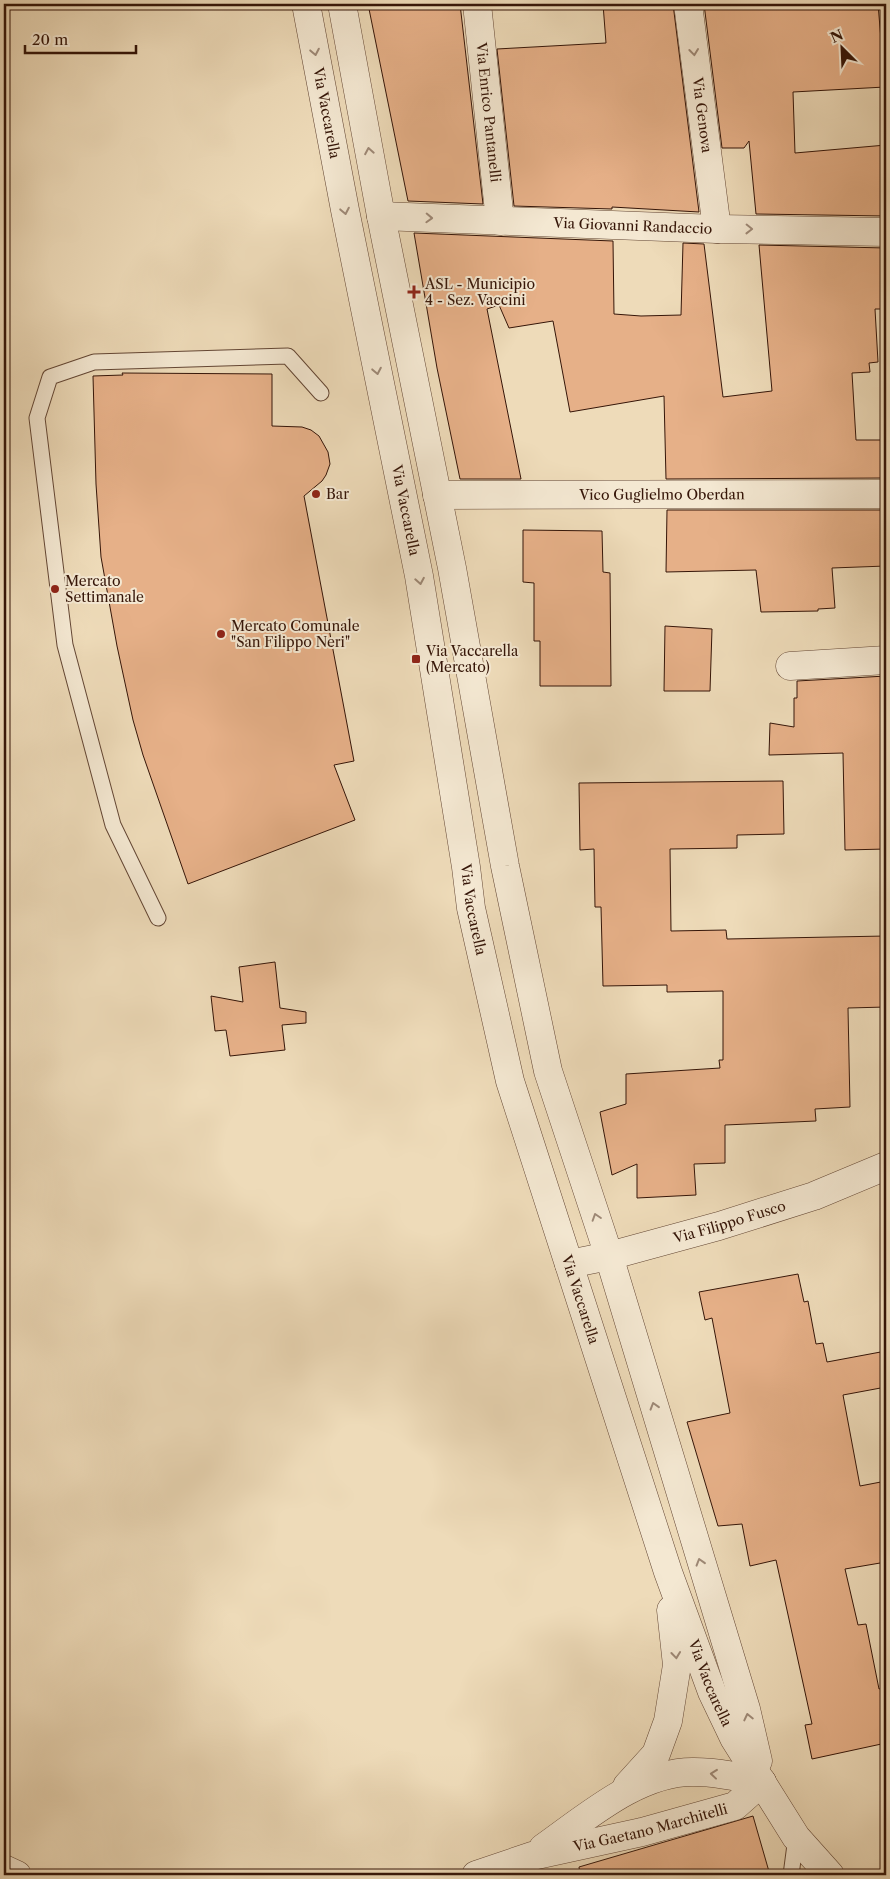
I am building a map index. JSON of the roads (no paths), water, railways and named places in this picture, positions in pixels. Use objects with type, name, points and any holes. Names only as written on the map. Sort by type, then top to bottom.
[{"type":"street","name":"Via Vaccarella","points":[[306,4],[347,220],[419,576],[464,857],[470,908],[510,1081],[668,1572],[712,1692],[734,1738],[796,1837],[830,1875]]},
{"type":"street","name":"Via Vaccarella","points":[[342,4],[380,216],[452,568],[505,866],[548,1071],[609,1256],[746,1709],[762,1782]]},
{"type":"street","name":"Via Enrico Pantanelli","points":[[477,4],[500,220]]},
{"type":"street","name":"Via Genova","points":[[688,4],[717,228]]},
{"type":"street","name":"Via Giovanni Randaccio","points":[[380,216],[886,232]]},
{"type":"street","name":"Vico Guglielmo Oberdan","points":[[437,495],[886,494]]},
{"type":"street","points":[[790,666],[886,660]]},
{"type":"street","name":"Via Filippo Fusco","points":[[569,1264],[609,1256],[719,1226],[814,1196],[886,1166]]},
{"type":"street","name":"Via Gaetano Marchitelli","points":[[619,1795],[656,1754],[668,1721],[677,1665],[668,1572]]},
{"type":"street","name":"Via Gaetano Marchitelli","points":[[532,1856],[619,1795],[654,1778],[693,1772],[735,1776],[762,1782]]},
{"type":"street","name":"Via Gaetano Marchitelli","points":[[476,1875],[532,1856],[642,1832],[735,1806],[762,1782]]},
{"type":"street","points":[[4,1869],[17,1875]]},
{"type":"lane","points":[[158,918],[113,825],[65,645],[36,418],[50,377],[94,362],[288,356],[321,393]]},
{"type":"lane","points":[[791,1875],[796,1837]]},
{"type":"place","name":"ASL - Municipio 4 - Sez. Vaccini","points":[[414,292]]},
{"type":"place","name":"Bar","points":[[316,494]]},
{"type":"place","name":"Mercato Settimanale","points":[[55,589]]},
{"type":"place","name":"Mercato Comunale \"San Filippo Neri\"","points":[[221,634]]},
{"type":"place","name":"Via Vaccarella (Mercato)","points":[[416,659]]}]
